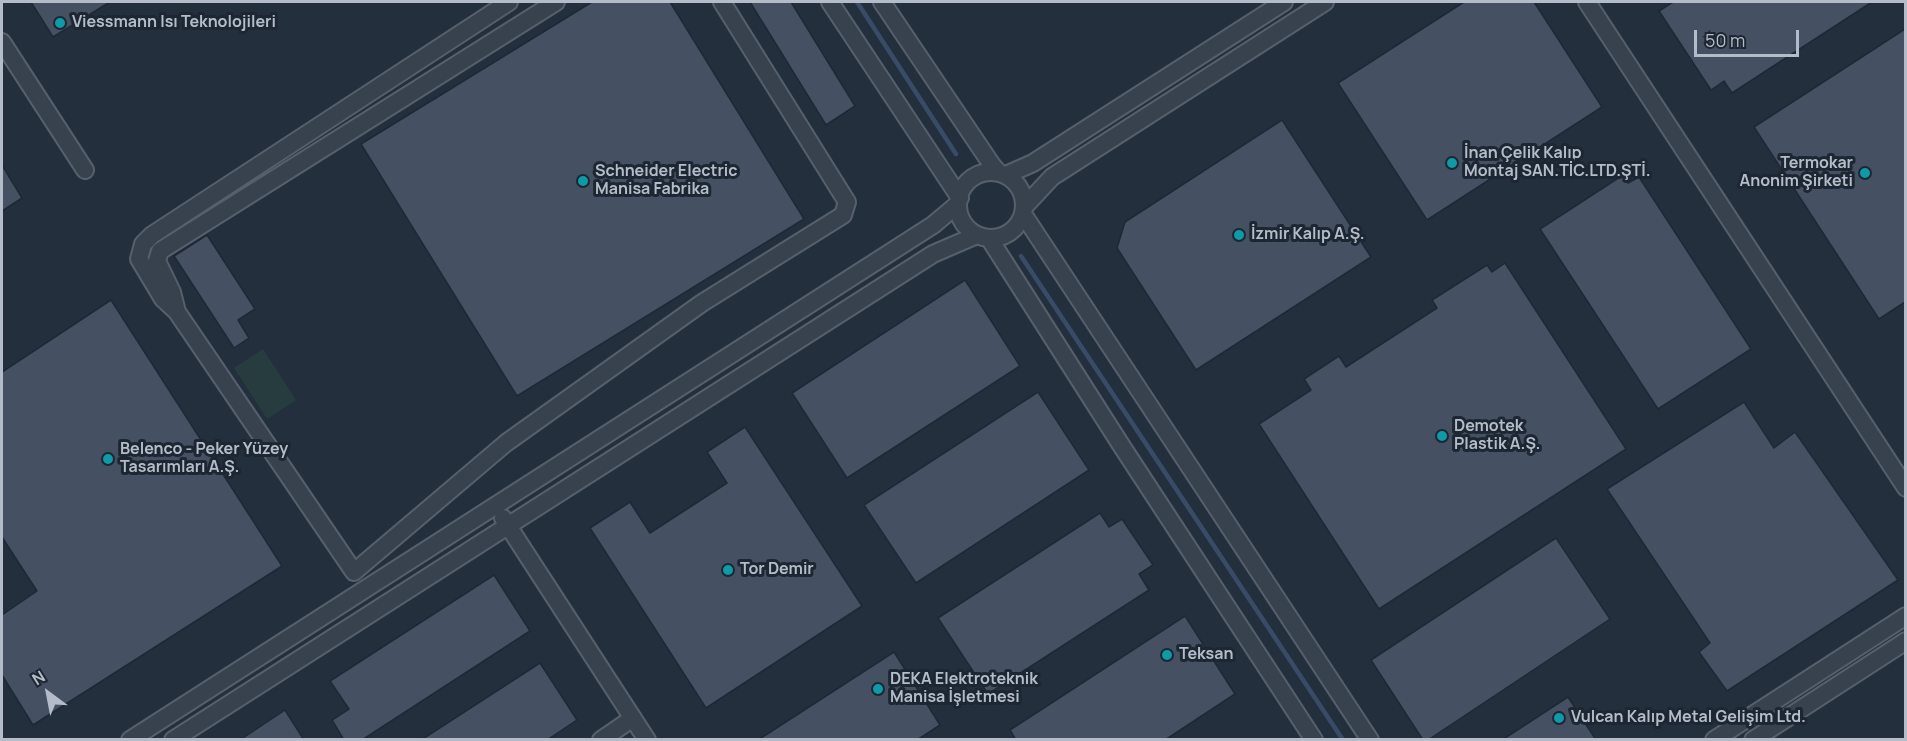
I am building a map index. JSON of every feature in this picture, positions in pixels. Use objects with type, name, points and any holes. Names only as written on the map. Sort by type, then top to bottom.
[{"type":"street","points":[[365,589],[177,312],[163,299],[139,259],[142,244],[509,2]]},
{"type":"street","points":[[177,312],[172,292],[157,261],[160,251],[556,2]]},
{"type":"street","points":[[354,572],[506,443],[702,303],[843,214],[847,202],[722,2]]},
{"type":"street","points":[[830,2],[959,201]]},
{"type":"street","points":[[882,2],[1003,174],[1017,184],[1023,193],[1024,210],[1370,740]]},
{"type":"street","points":[[1284,2],[1033,162],[1003,174],[988,172],[968,181],[959,201],[962,221],[968,229],[983,237],[1314,740]]},
{"type":"street","points":[[173,740],[933,254],[983,237],[1000,237],[1010,232],[1018,225],[1024,210],[1052,177],[1325,2]]},
{"type":"street","points":[[1587,2],[1905,488]]},
{"type":"street","points":[[2,42],[85,170]]},
{"type":"street","points":[[130,740],[933,225],[959,201]]},
{"type":"street","points":[[495,507],[647,740]]},
{"type":"street","points":[[1714,740],[1905,616]]},
{"type":"street","points":[[1753,740],[1905,641]]},
{"type":"street","points":[[601,740],[633,718]]},
{"type":"green space","points":[[263,349],[296,400],[267,419],[234,368]]},
{"type":"building","name":"Viessmann Isı Teknolojileri","points":[[31,2],[110,2],[53,37]]},
{"type":"building","name":"Schneider Electric Manisa Fabrika","points":[[592,2],[670,2],[804,219],[517,396],[361,144]]},
{"type":"building","points":[[750,2],[791,2],[855,106],[826,125]]},
{"type":"building","name":"İnan Çelik Kalıp Montaj SAN.TİC.LTD.ŞTİ.","points":[[1464,2],[1534,2],[1602,107],[1427,220],[1338,83]]},
{"type":"building","points":[[1673,2],[1872,2],[1732,93],[1724,81],[1711,90],[1659,11]]},
{"type":"building","name":"Termokar Anonim Şirketi","points":[[1905,29],[1905,302],[1879,319],[1754,127]]},
{"type":"building","name":"İzmir Kalıp A.Ş.","points":[[1282,120],[1371,257],[1196,370],[1117,248],[1125,222]]},
{"type":"building","points":[[2,165],[22,198],[2,211]]},
{"type":"building","points":[[1623,175],[1628,183],[1639,177],[1751,349],[1658,409],[1540,229]]},
{"type":"building","points":[[207,235],[255,309],[238,320],[249,338],[234,348],[174,256]]},
{"type":"building","name":"Demotek Plastik A.Ş.","points":[[1505,263],[1626,449],[1379,609],[1259,424],[1311,390],[1304,379],[1339,356],[1346,367],[1437,308],[1432,300],[1487,265],[1492,272]]},
{"type":"building","points":[[965,280],[1020,366],[847,478],[792,393]]},
{"type":"building","name":"Belenco - Peker Yüzey Tasarımları A.Ş.","points":[[111,300],[282,566],[33,725],[2,675],[2,615],[37,591],[2,537],[2,372]]},
{"type":"building","points":[[1038,392],[1089,470],[916,583],[864,505]]},
{"type":"building","points":[[1744,402],[1774,448],[1795,432],[1898,580],[1727,691],[1699,652],[1710,643],[1607,489]]},
{"type":"building","name":"Tor Demir","points":[[745,427],[862,606],[706,708],[590,528],[630,502],[650,533],[727,483],[707,452]]},
{"type":"building","points":[[1100,513],[1109,527],[1122,519],[1153,565],[1139,574],[1149,590],[988,694],[938,618]]},
{"type":"building","points":[[1556,538],[1610,619],[1428,740],[1423,740],[1371,660]]},
{"type":"building","points":[[494,575],[530,631],[362,740],[344,740],[332,720],[349,709],[330,681]]},
{"type":"building","name":"Teksan","points":[[1185,616],[1235,694],[1165,740],[1016,740],[1010,730]]},
{"type":"building","name":"DEKA Elektroteknik Manisa İşletmesi","points":[[894,652],[940,725],[917,740],[758,740]]},
{"type":"building","points":[[540,663],[577,720],[547,740],[421,740]]},
{"type":"building","name":"Vulcan Kalıp Metal Gelişim Ltd.","points":[[1568,697],[1596,740],[1502,740]]},
{"type":"building","points":[[285,710],[304,740],[240,740]]},
{"type":"waterway","points":[[857,2],[956,154]]},
{"type":"waterway","points":[[1021,256],[1343,740]]},
{"type":"place","name":"Viessmann Isı Teknolojileri","points":[[60,23]]},
{"type":"place","name":"İnan Çelik Kalıp Montaj SAN.TİC.LTD.ŞTİ.","points":[[1452,163]]},
{"type":"place","name":"Termokar Anonim Şirketi","points":[[1865,173]]},
{"type":"place","name":"Schneider Electric Manisa Fabrika","points":[[583,181]]},
{"type":"place","name":"İzmir Kalıp A.Ş.","points":[[1239,235]]},
{"type":"place","name":"Demotek Plastik A.Ş.","points":[[1442,436]]},
{"type":"place","name":"Belenco - Peker Yüzey Tasarımları A.Ş.","points":[[108,459]]},
{"type":"place","name":"Tor Demir","points":[[728,570]]},
{"type":"place","name":"Teksan","points":[[1167,655]]},
{"type":"place","name":"DEKA Elektroteknik Manisa İşletmesi","points":[[878,689]]},
{"type":"place","name":"Vulcan Kalıp Metal Gelişim Ltd.","points":[[1559,718]]}]
